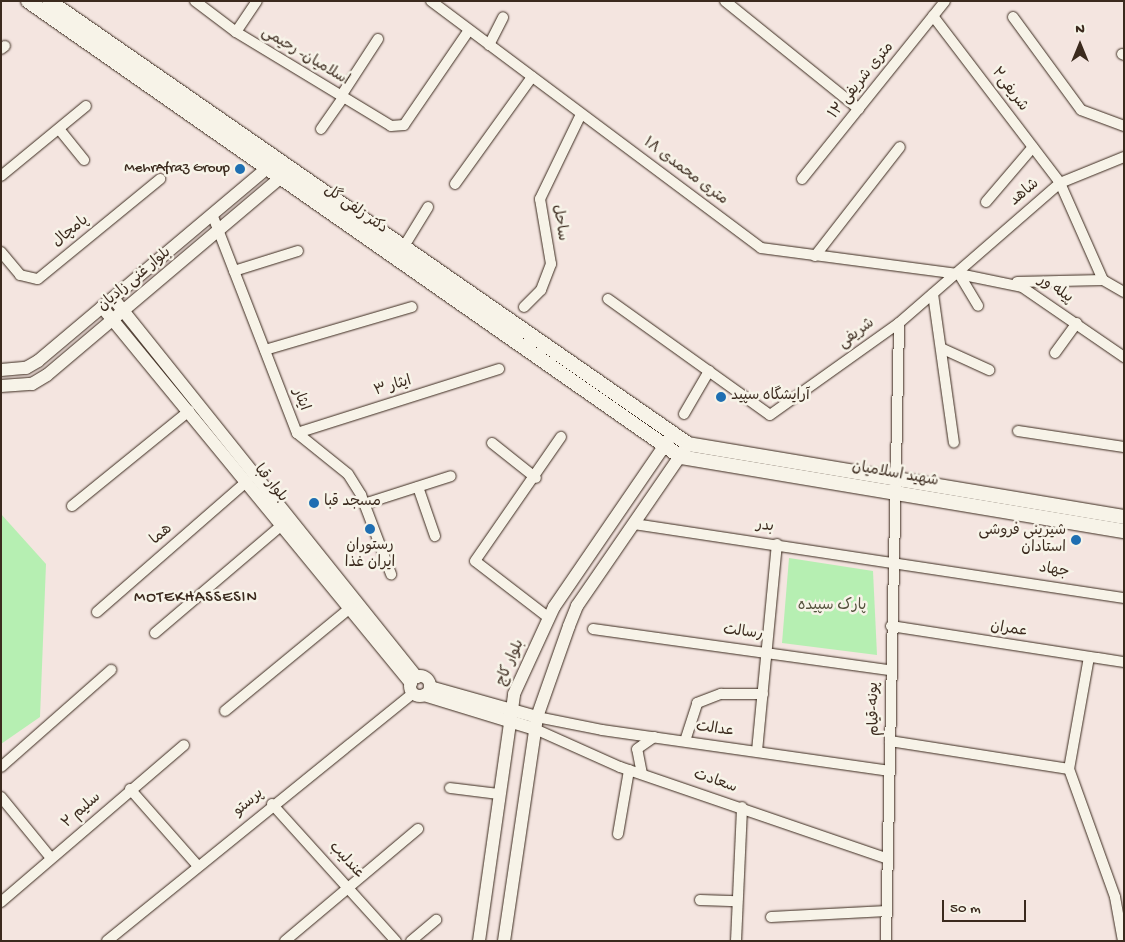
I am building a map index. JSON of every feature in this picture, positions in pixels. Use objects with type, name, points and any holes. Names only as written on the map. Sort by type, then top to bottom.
[{"type":"main road","name":"دکتر زلفی گل","points":[[28,1],[286,174],[403,248],[672,435]]},
{"type":"main road","name":"دکتر زلفی گل","points":[[49,1],[271,164]]},
{"type":"main road","name":"دکتر زلفی گل","points":[[286,174],[663,447]]},
{"type":"main road","name":"شهید اسلامیان","points":[[672,435],[688,444],[1124,531]]},
{"type":"main road","name":"شهید اسلامیان","points":[[663,447],[681,457],[894,484],[1124,517]]},
{"type":"street","name":"اسلامیان- رحیمی","points":[[195,1],[236,32],[392,126],[404,125],[469,30]]},
{"type":"street","points":[[236,32],[257,1]]},
{"type":"street","name":"۱۸ متری محمدی","points":[[431,1],[761,248],[959,274]]},
{"type":"street","points":[[725,1],[859,109]]},
{"type":"street","name":"۱۲ متری شریفی","points":[[802,179],[945,1]]},
{"type":"street","name":"شریفی۲","points":[[934,16],[1060,182],[1103,280]]},
{"type":"street","points":[[489,45],[503,18]]},
{"type":"street","points":[[1013,18],[1081,110],[1124,126]]},
{"type":"street","points":[[322,130],[378,39]]},
{"type":"street","points":[[455,184],[532,77]]},
{"type":"street","points":[[1,176],[86,106]]},
{"type":"street","name":"ساحل","points":[[524,307],[541,290],[550,264],[540,199],[581,114]]},
{"type":"street","points":[[58,129],[84,160]]},
{"type":"street","points":[[815,256],[900,147]]},
{"type":"street","points":[[986,202],[1033,147]]},
{"type":"street","name":"شاهد","points":[[959,274],[1060,182],[1124,157]]},
{"type":"street","name":"بلوار غنی زادیان","points":[[1,370],[26,368],[38,361],[271,164]]},
{"type":"street","name":"بلوار غنی زادیان","points":[[1,386],[32,384],[47,375],[286,174]]},
{"type":"street","points":[[255,178],[266,191]]},
{"type":"street","name":"پامچال","points":[[1,252],[20,275],[38,279],[160,179]]},
{"type":"street","points":[[403,248],[428,207]]},
{"type":"street","name":"ایثار","points":[[212,214],[297,433],[348,474],[364,504],[391,574]]},
{"type":"street","points":[[234,271],[298,252]]},
{"type":"street","points":[[959,274],[978,306]]},
{"type":"street","name":"پیله ور","points":[[959,274],[1032,291],[1124,357]]},
{"type":"street","name":"شریفی","points":[[709,371],[770,415],[899,322],[959,274]]},
{"type":"street","points":[[1001,283],[1103,280],[1124,292]]},
{"type":"street","points":[[934,294],[943,349],[954,443]]},
{"type":"street","name":"بلوار قبا","points":[[113,298],[119,315],[189,410],[350,608],[419,687]]},
{"type":"street","points":[[608,299],[709,371],[684,414]]},
{"type":"street","name":"بلوار قبا","points":[[102,307],[119,315],[419,687]]},
{"type":"street","points":[[264,350],[412,307]]},
{"type":"street","name":"پونه-قیام","points":[[886,941],[890,771],[891,561],[899,322]]},
{"type":"street","points":[[1055,353],[1077,323]]},
{"type":"street","points":[[943,349],[989,370]]},
{"type":"street","name":"ایثار ۳","points":[[297,433],[499,369]]},
{"type":"street","points":[[72,506],[189,410]]},
{"type":"street","points":[[1018,430],[1124,447]]},
{"type":"street","name":"بلوار کاج","points":[[479,941],[509,714],[549,618],[672,435]]},
{"type":"street","points":[[549,618],[475,561],[536,478],[561,437]]},
{"type":"street","points":[[492,442],[536,478]]},
{"type":"street","points":[[504,941],[536,723],[577,606],[681,457],[688,444]]},
{"type":"street","points":[[364,504],[451,476]]},
{"type":"street","name":"هما","points":[[97,612],[247,481]]},
{"type":"street","points":[[418,487],[435,536]]},
{"type":"street","name":"بدر","points":[[634,524],[891,561]]},
{"type":"street","points":[[155,633],[282,525]]},
{"type":"street","points":[[757,751],[777,544]]},
{"type":"street","name":"جهاد","points":[[891,561],[1124,598]]},
{"type":"street","points":[[225,711],[350,608]]},
{"type":"street","name":"عمران","points":[[891,626],[1124,662]]},
{"type":"street","name":"رسالت","points":[[593,629],[768,651],[889,670]]},
{"type":"street","points":[[1089,658],[1069,769],[1120,902],[1123,939]]},
{"type":"street","points":[[1,767],[111,670]]},
{"type":"street","points":[[419,687],[536,723]]},
{"type":"street","name":"پرستو","points":[[107,941],[272,804],[419,687]]},
{"type":"street","points":[[685,741],[697,704],[721,694],[763,694]]},
{"type":"street","name":"عدالت","points":[[536,723],[685,741],[890,771]]},
{"type":"street","name":"سعادت","points":[[536,723],[630,770],[742,807],[888,859]]},
{"type":"street","points":[[642,774],[637,749],[654,737]]},
{"type":"street","points":[[890,741],[1069,769]]},
{"type":"street","name":"سلیم ۲","points":[[1,902],[130,789],[184,745]]},
{"type":"street","points":[[618,834],[630,770]]},
{"type":"street","points":[[450,788],[498,794]]},
{"type":"street","points":[[130,789],[197,866]]},
{"type":"street","points":[[1,796],[51,858]]},
{"type":"street","name":"عندلیب","points":[[272,804],[351,886],[396,941]]},
{"type":"street","points":[[736,941],[742,807]]},
{"type":"street","points":[[285,941],[418,829]]},
{"type":"street","points":[[700,900],[738,901]]},
{"type":"street","points":[[771,917],[887,912]]},
{"type":"street","points":[[411,941],[436,920]]},
{"type":"green space","points":[[1,514],[46,564],[40,717],[1,744]]},
{"type":"green space","name":"پارک سپیده","points":[[789,558],[873,571],[877,655],[782,643]]},
{"type":"place","name":"MehrAfraz Group","points":[[240,169]]},
{"type":"place","name":"آرایشگاه سپید","points":[[721,397]]},
{"type":"place","name":"مسجد قبا","points":[[314,503]]},
{"type":"place","name":"رستوران ایران غذا","points":[[370,529]]},
{"type":"place","name":"شیرینی فروشی استادان","points":[[1076,540]]},
{"type":"district","name":"MOTEKHASSESIN","points":[[196,599]]}]
